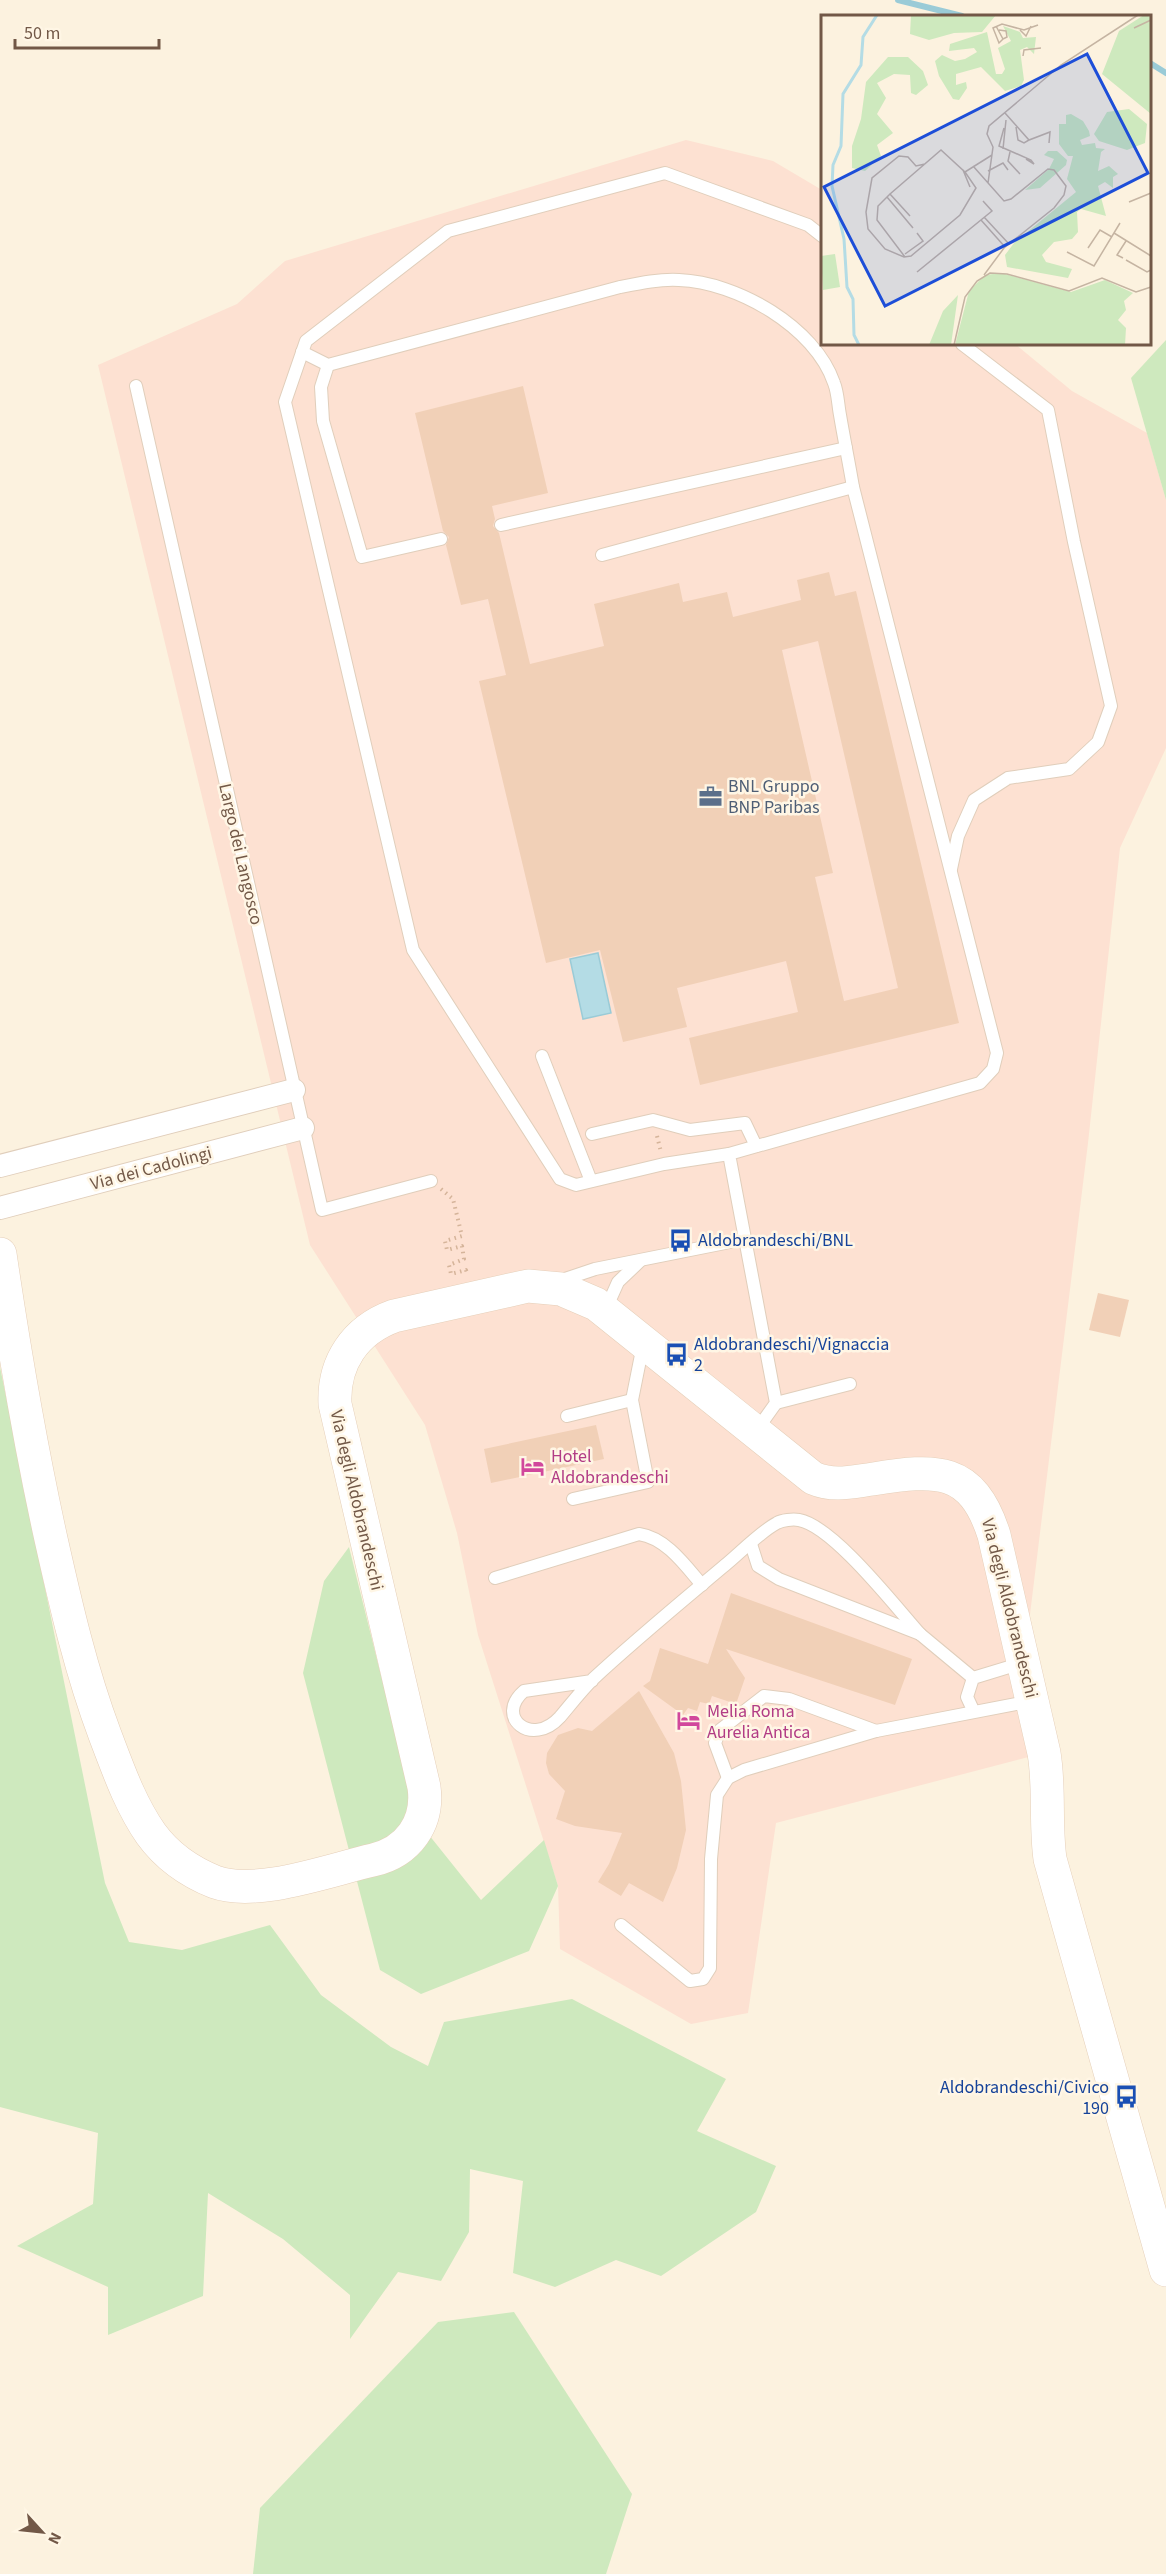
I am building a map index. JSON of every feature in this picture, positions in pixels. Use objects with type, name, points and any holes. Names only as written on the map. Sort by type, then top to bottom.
[{"type":"street","points":[[0,1166],[294,1090]]},
{"type":"street","name":"Via dei Cadolingi","points":[[0,1208],[303,1128]]},
{"type":"street","name":"Via degli Aldobrandeschi","points":[[0,1254],[39,1485],[81,1667],[110,1748],[138,1814],[162,1848],[180,1864],[218,1883],[244,1887],[266,1885],[387,1856],[409,1841],[421,1822],[425,1808],[424,1787],[341,1434],[335,1389],[339,1369],[346,1354],[358,1337],[373,1326],[394,1316],[528,1286],[545,1286],[587,1298],[644,1341],[803,1471],[824,1482],[844,1484],[909,1474],[930,1474],[959,1482],[973,1492],[985,1510],[994,1535],[1033,1700],[1047,1768],[1050,1858],[1166,2270]]},
{"type":"lane","points":[[302,352],[328,365],[620,287],[654,280],[699,282],[757,304],[793,327],[812,343],[821,356],[835,384],[853,487],[997,1053],[993,1069],[980,1083],[729,1154],[664,1164],[576,1185],[560,1179],[413,950],[285,402],[302,352],[306,341],[448,231],[665,173],[808,225],[821,235]]},
{"type":"lane","points":[[951,872],[958,836],[974,800],[1008,778],[1069,769],[1098,742],[1111,706],[1074,542],[1048,410],[963,345]]},
{"type":"lane","points":[[328,365],[321,387],[323,421],[362,556],[441,538]]},
{"type":"lane","name":"Largo dei Langosco","points":[[136,386],[322,1210],[431,1181]]},
{"type":"lane","points":[[501,525],[846,448]]},
{"type":"lane","points":[[602,555],[853,487]]},
{"type":"lane","points":[[542,1056],[591,1181]]},
{"type":"lane","points":[[592,1134],[653,1120],[690,1130],[745,1123],[756,1146]]},
{"type":"lane","points":[[729,1154],[776,1403]]},
{"type":"lane","points":[[545,1286],[595,1269],[640,1262],[746,1239]]},
{"type":"lane","points":[[605,1311],[618,1282],[640,1262]]},
{"type":"lane","points":[[573,1499],[648,1482],[632,1400],[644,1341]]},
{"type":"lane","points":[[755,1432],[776,1403],[850,1384]]},
{"type":"lane","points":[[567,1416],[632,1400]]},
{"type":"lane","points":[[591,1681],[524,1691],[514,1702],[514,1717],[526,1731],[542,1730],[557,1720],[591,1681],[702,1585],[777,1523],[797,1519],[814,1524],[832,1537],[920,1634],[973,1678]]},
{"type":"lane","points":[[495,1578],[639,1534],[649,1535],[674,1553],[702,1585]]},
{"type":"lane","points":[[752,1544],[758,1566],[779,1579],[920,1634]]},
{"type":"lane","points":[[973,1678],[1024,1663]]},
{"type":"lane","points":[[973,1678],[967,1696],[973,1710]]},
{"type":"lane","points":[[728,1778],[715,1743],[720,1730],[764,1696],[789,1700],[876,1731]]},
{"type":"lane","points":[[621,1925],[690,1982],[699,1982],[710,1968],[711,1859],[717,1794],[728,1778],[744,1770],[876,1731],[973,1710],[1033,1700]]},
{"type":"path","points":[[453,1199],[462,1236],[445,1241],[447,1250],[462,1246],[464,1258],[449,1265],[451,1274],[466,1270],[473,1298]]},
{"type":"shaded area","points":[[686,140],[773,161],[821,189],[821,345],[1016,345],[1072,391],[1147,433],[1166,500],[1166,748],[1120,848],[1088,1143],[1024,1663],[1044,1753],[776,1823],[748,2013],[691,2024],[560,1949],[558,1886],[478,1635],[457,1533],[425,1425],[310,1245],[98,365],[237,304],[285,261]]},
{"type":"green space","points":[[1166,340],[1166,500],[1131,378]]},
{"type":"green space","points":[[0,1367],[105,1883],[129,1942],[182,1950],[270,1925],[321,1995],[391,2047],[428,2066],[444,2022],[572,1999],[726,2079],[697,2131],[776,2166],[756,2212],[661,2276],[616,2260],[555,2287],[513,2273],[523,2181],[470,2169],[469,2232],[441,2281],[398,2272],[350,2339],[350,2295],[283,2239],[208,2193],[203,2296],[108,2335],[108,2287],[17,2246],[93,2204],[98,2133],[0,2107]]},
{"type":"green space","points":[[349,1547],[417,1820],[481,1900],[544,1840],[558,1886],[529,1951],[421,1994],[380,1970],[303,1673],[324,1581]]},
{"type":"green space","points":[[514,2312],[632,2494],[606,2574],[253,2574],[260,2508],[438,2322]]},
{"type":"water","points":[[598,953],[611,1013],[583,1019],[570,959]]},
{"type":"building","name":"BNL Gruppo BNP Paribas","points":[[523,386],[548,493],[492,506],[495,519],[493,526],[499,533],[530,664],[604,646],[594,604],[679,583],[683,602],[727,592],[733,617],[801,600],[797,580],[829,572],[835,596],[856,591],[959,1023],[700,1085],[689,1038],[798,1012],[786,961],[677,988],[687,1027],[623,1042],[600,950],[546,963],[479,681],[506,675],[488,599],[461,605],[446,545],[449,537],[443,531],[415,413]],"holes":[[[818,641],[898,988],[844,1001],[815,877],[833,873],[782,650]]]},
{"type":"building","points":[[1098,1293],[1129,1300],[1120,1337],[1089,1330]]},
{"type":"building","points":[[596,1425],[604,1459],[491,1483],[484,1449]]},
{"type":"building","points":[[731,1593],[912,1659],[895,1705],[726,1649],[745,1678],[736,1704],[712,1696],[709,1704],[700,1702],[697,1711],[688,1708],[683,1715],[643,1686],[650,1681],[660,1648],[708,1664]]},
{"type":"building","points":[[639,1691],[674,1753],[681,1781],[686,1830],[677,1868],[663,1902],[629,1883],[621,1896],[598,1882],[609,1864],[622,1833],[575,1826],[556,1819],[565,1791],[549,1774],[546,1763],[547,1753],[558,1735],[578,1728],[592,1731]]},
{"type":"waterway","points":[[898,0],[958,15]]},
{"type":"waterway","points":[[1151,64],[1166,73]]},
{"type":"place","name":"BNL Gruppo BNP Paribas","points":[[710,796]]},
{"type":"place","name":"Aldobrandeschi/BNL","points":[[680,1240]]},
{"type":"place","name":"Aldobrandeschi/Vignaccia 2","points":[[676,1354]]},
{"type":"place","name":"Hotel Aldobrandeschi","points":[[533,1466]]},
{"type":"place","name":"Melia Roma Aurelia Antica","points":[[689,1721]]},
{"type":"place","name":"Aldobrandeschi/Civico 190","points":[[1127,2097]]}]
